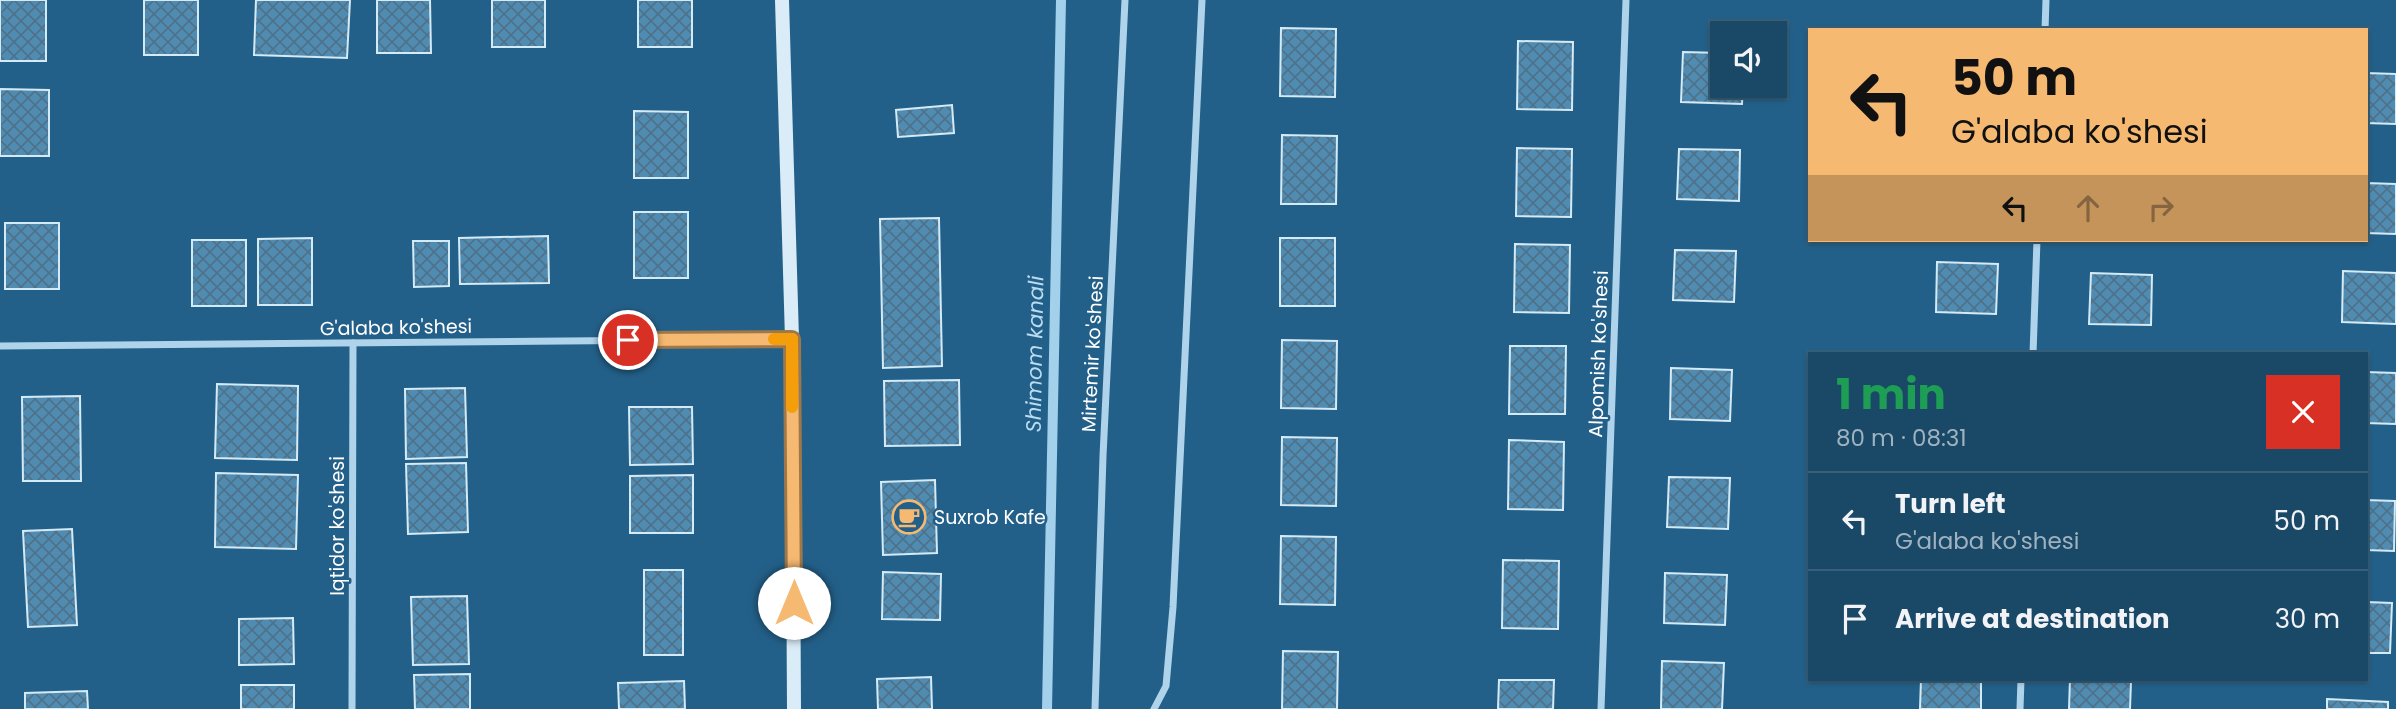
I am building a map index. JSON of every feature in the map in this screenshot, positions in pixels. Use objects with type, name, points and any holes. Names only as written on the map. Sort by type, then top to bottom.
[{"type":"main road","points":[[782,0],[792,339],[794,709]]},
{"type":"street","name":"Mirtemir ko'shesi","points":[[1095,709],[1104,442],[1125,0]]},
{"type":"street","points":[[1154,709],[1166,686],[1173,607],[1202,0]]},
{"type":"street","name":"Alpomish ko'shesi","points":[[1601,709],[1626,0]]},
{"type":"street","points":[[2045,28],[2046,0]]},
{"type":"street","points":[[2033,352],[2037,242]]},
{"type":"street","name":"G'alaba ko'shesi","points":[[0,346],[792,339]]},
{"type":"street","name":"Iqtidor ko'shesi","points":[[352,709],[354,343]]},
{"type":"street","points":[[2020,709],[2021,681]]},
{"type":"building","points":[[0,0],[46,0],[46,61],[0,61]]},
{"type":"building","points":[[144,0],[198,0],[198,55],[144,55]]},
{"type":"building","points":[[256,0],[350,0],[347,58],[254,55]]},
{"type":"building","points":[[377,0],[430,0],[431,53],[377,53]]},
{"type":"building","points":[[492,0],[545,0],[545,47],[492,47]]},
{"type":"building","points":[[638,0],[692,0],[692,47],[638,47]]},
{"type":"building","points":[[1281,28],[1336,29],[1335,97],[1280,96]]},
{"type":"building","points":[[1518,41],[1573,42],[1572,110],[1517,109]]},
{"type":"building","points":[[1683,52],[1710,53],[1710,98],[1742,98],[1742,104],[1681,102]]},
{"type":"building","points":[[2368,73],[2396,74],[2396,124],[2368,123]]},
{"type":"building","points":[[0,89],[49,90],[49,156],[0,156]]},
{"type":"building","points":[[952,105],[954,133],[898,137],[896,110]]},
{"type":"building","points":[[634,111],[688,112],[688,178],[634,178]]},
{"type":"building","points":[[1282,135],[1337,136],[1336,204],[1281,204]]},
{"type":"building","points":[[1517,148],[1572,149],[1571,217],[1516,216]]},
{"type":"building","points":[[1679,149],[1740,150],[1739,201],[1677,199]]},
{"type":"building","points":[[2368,183],[2396,184],[2396,234],[2368,233]]},
{"type":"building","points":[[634,212],[688,212],[688,278],[634,278]]},
{"type":"building","points":[[939,218],[942,366],[883,368],[880,219]]},
{"type":"building","points":[[5,223],[59,223],[59,289],[5,289]]},
{"type":"building","points":[[548,236],[549,283],[460,284],[459,238]]},
{"type":"building","points":[[312,238],[312,305],[258,305],[258,239]]},
{"type":"building","points":[[1280,238],[1335,238],[1335,306],[1280,306]]},
{"type":"building","points":[[192,240],[246,240],[246,306],[192,306]]},
{"type":"building","points":[[413,241],[449,241],[449,286],[414,287]]},
{"type":"building","points":[[1515,244],[1570,245],[1569,313],[1514,312]]},
{"type":"building","points":[[1675,250],[1736,251],[1734,302],[1673,300]]},
{"type":"building","points":[[1937,262],[1998,264],[1996,314],[1936,312]]},
{"type":"building","points":[[2343,271],[2396,273],[2396,324],[2342,322]]},
{"type":"building","points":[[2091,273],[2152,275],[2151,325],[2089,324]]},
{"type":"building","points":[[1282,340],[1337,341],[1336,409],[1281,408]]},
{"type":"building","points":[[1510,346],[1566,346],[1565,414],[1509,414]]},
{"type":"building","points":[[1671,368],[1732,370],[1730,421],[1670,419]]},
{"type":"building","points":[[2368,372],[2396,373],[2396,424],[2368,423]]},
{"type":"building","points":[[959,380],[960,445],[885,446],[884,381]]},
{"type":"building","points":[[217,384],[298,386],[297,460],[215,458]]},
{"type":"building","points":[[465,388],[467,457],[406,459],[405,389]]},
{"type":"building","points":[[80,396],[81,481],[23,481],[22,397]]},
{"type":"building","points":[[629,407],[692,407],[693,464],[630,465]]},
{"type":"building","points":[[1282,437],[1337,438],[1336,506],[1281,505]]},
{"type":"building","points":[[1509,440],[1564,442],[1563,510],[1508,509]]},
{"type":"building","points":[[466,463],[468,532],[408,534],[406,464]]},
{"type":"building","points":[[216,473],[298,475],[296,549],[215,547]]},
{"type":"building","points":[[693,475],[693,533],[630,533],[630,476]]},
{"type":"building","points":[[1669,477],[1730,478],[1728,529],[1667,527]]},
{"type":"building","name":"Suxrob Kafe","points":[[935,480],[937,553],[883,555],[881,482]]},
{"type":"building","points":[[2368,500],[2395,501],[2394,551],[2368,550]]},
{"type":"building","points":[[72,529],[77,625],[28,627],[23,531]]},
{"type":"building","points":[[1281,536],[1336,537],[1335,605],[1280,604]]},
{"type":"building","points":[[1503,560],[1559,561],[1558,629],[1502,628]]},
{"type":"building","points":[[644,570],[683,570],[683,655],[644,655]]},
{"type":"building","points":[[883,572],[941,574],[940,620],[882,619]]},
{"type":"building","points":[[1665,573],[1727,575],[1725,625],[1664,623]]},
{"type":"building","points":[[467,596],[469,664],[413,665],[411,597]]},
{"type":"building","points":[[2368,602],[2392,603],[2390,653],[2368,653]]},
{"type":"building","points":[[293,618],[294,664],[239,665],[239,619]]},
{"type":"building","points":[[1283,651],[1338,652],[1337,709],[1282,709]]},
{"type":"building","points":[[1662,661],[1724,663],[1722,709],[1661,709]]},
{"type":"building","points":[[470,674],[470,709],[415,709],[414,675]]},
{"type":"building","points":[[931,677],[932,709],[878,709],[877,679]]},
{"type":"building","points":[[1499,680],[1554,680],[1553,709],[1498,709]]},
{"type":"building","points":[[684,681],[685,709],[619,709],[618,683]]},
{"type":"building","points":[[1921,681],[1981,681],[1981,709],[1920,709]]},
{"type":"building","points":[[2070,681],[2131,681],[2130,709],[2069,709]]},
{"type":"building","points":[[241,685],[294,685],[294,709],[241,709]]},
{"type":"building","points":[[87,691],[88,709],[25,709],[25,693]]},
{"type":"building","points":[[2327,699],[2388,702],[2388,709],[2327,709]]},
{"type":"waterway","name":"Shimom kanali","points":[[1047,709],[1061,0]]},
{"type":"slow traffic","points":[[774,339],[792,339],[792,407]]},
{"type":"place","name":"Suxrob Kafe","points":[[909,517]]},
{"type":"route","points":[[628,340],[792,339],[794,603]]}]
